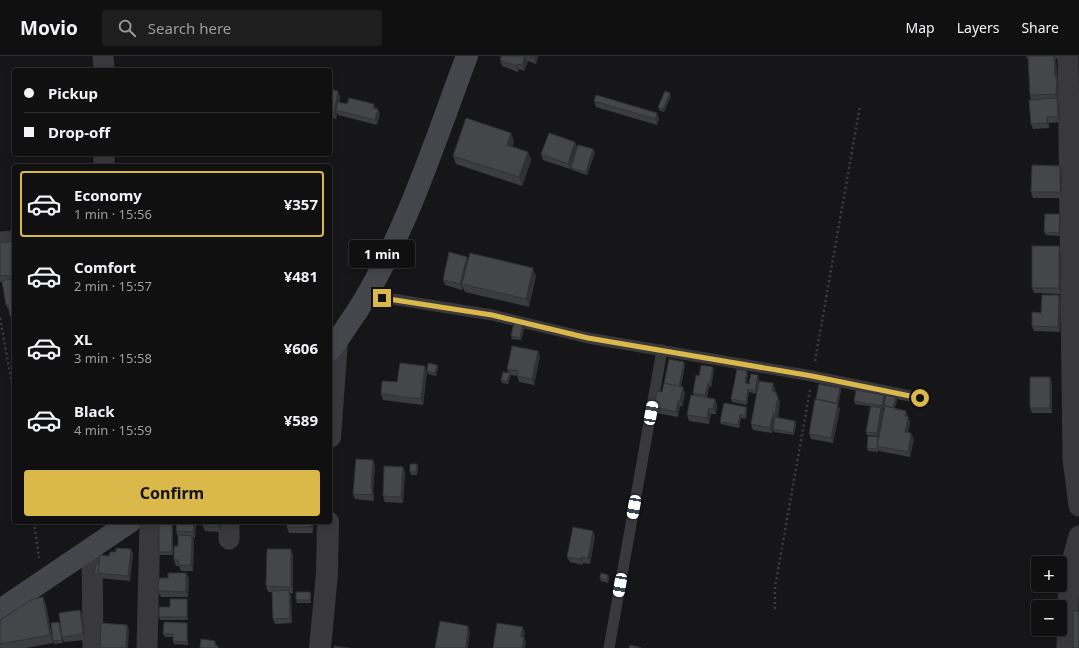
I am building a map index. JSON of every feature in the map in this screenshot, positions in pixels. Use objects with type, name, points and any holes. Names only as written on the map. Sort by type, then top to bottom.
[{"type":"main road","points":[[334,346],[367,295],[394,244],[467,56]]},
{"type":"main road","points":[[0,610],[127,524]]},
{"type":"street","points":[[103,56],[104,68]]},
{"type":"street","points":[[1068,56],[1074,130],[1076,458],[1079,506]]},
{"type":"street","points":[[0,242],[12,241]]},
{"type":"street","points":[[332,392],[334,346]]},
{"type":"street","points":[[147,648],[150,524]]},
{"type":"street","points":[[320,648],[327,574],[328,524]]},
{"type":"street","points":[[1068,648],[1069,573],[1079,536]]},
{"type":"street","points":[[92,548],[93,648]]},
{"type":"lane","points":[[367,295],[492,315],[588,338],[812,376],[920,398]]},
{"type":"lane","points":[[610,648],[662,350]]},
{"type":"path","points":[[776,609],[775,587],[860,106]]},
{"type":"path","points":[[0,318],[12,384]]},
{"type":"path","points":[[34,524],[43,582]]},
{"type":"building","points":[[502,56],[525,56],[522,65],[517,64],[516,66],[500,60]]},
{"type":"building","points":[[1028,56],[1054,56],[1055,77],[1057,77],[1056,94],[1030,95]]},
{"type":"building","points":[[332,90],[338,91],[334,113],[332,112]]},
{"type":"building","points":[[665,91],[670,93],[663,109],[658,107]]},
{"type":"building","points":[[596,95],[657,113],[655,119],[594,101]]},
{"type":"building","points":[[349,98],[374,104],[373,108],[378,109],[375,120],[336,110],[338,102],[347,104]]},
{"type":"building","points":[[1057,98],[1058,117],[1047,117],[1047,123],[1031,124],[1029,100]]},
{"type":"building","points":[[466,118],[511,133],[507,145],[528,152],[519,177],[453,156]]},
{"type":"building","points":[[549,133],[575,142],[568,164],[541,154]]},
{"type":"building","points":[[578,145],[593,149],[586,172],[571,168]]},
{"type":"building","points":[[1032,165],[1060,166],[1060,192],[1031,192]]},
{"type":"building","points":[[1045,214],[1060,214],[1059,233],[1044,232]]},
{"type":"building","points":[[12,241],[12,275],[0,276],[0,243]]},
{"type":"building","points":[[1032,246],[1059,246],[1059,288],[1032,288]]},
{"type":"building","points":[[449,252],[467,257],[460,284],[443,280]]},
{"type":"building","points":[[470,253],[533,268],[526,299],[462,284]]},
{"type":"building","points":[[12,278],[12,316],[10,316],[8,305],[6,305],[2,281]]},
{"type":"building","points":[[1042,295],[1059,295],[1058,327],[1032,326],[1032,312],[1041,313]]},
{"type":"building","points":[[514,322],[523,324],[520,338],[511,336]]},
{"type":"building","points":[[512,346],[538,351],[532,379],[517,376],[518,371],[507,369]]},
{"type":"building","points":[[669,359],[684,362],[679,387],[664,384]]},
{"type":"building","points":[[400,363],[425,366],[421,399],[381,394],[382,381],[397,382]]},
{"type":"building","points":[[428,363],[437,365],[435,373],[427,371]]},
{"type":"building","points":[[701,365],[713,367],[710,384],[708,383],[705,395],[693,393],[696,375],[699,376]]},
{"type":"building","points":[[737,369],[747,371],[745,383],[751,384],[749,383],[751,374],[758,375],[755,391],[748,389],[746,402],[731,399]]},
{"type":"building","points":[[503,372],[510,373],[507,382],[501,380]]},
{"type":"building","points":[[1030,377],[1050,377],[1050,408],[1030,408]]},
{"type":"building","points":[[759,381],[773,383],[772,391],[776,392],[776,395],[778,396],[775,414],[773,414],[770,428],[751,424]]},
{"type":"building","points":[[664,383],[683,387],[676,412],[654,407],[657,391],[662,392]]},
{"type":"building","points":[[819,384],[840,388],[837,403],[816,399]]},
{"type":"building","points":[[856,390],[884,395],[882,406],[854,401]]},
{"type":"building","points":[[691,395],[715,399],[713,409],[709,408],[707,418],[687,415]]},
{"type":"building","points":[[886,395],[896,397],[893,408],[884,405]]},
{"type":"building","points":[[815,399],[838,404],[831,438],[809,434]]},
{"type":"building","points":[[724,403],[746,407],[745,416],[740,415],[738,425],[720,422]]},
{"type":"building","points":[[871,406],[881,408],[877,433],[866,432]]},
{"type":"building","points":[[885,406],[906,411],[905,416],[908,417],[905,432],[911,433],[908,452],[877,446]]},
{"type":"building","points":[[775,417],[795,421],[793,433],[773,429]]},
{"type":"building","points":[[868,436],[878,437],[877,449],[867,448]]},
{"type":"building","points":[[356,459],[373,460],[372,495],[353,494]]},
{"type":"building","points":[[410,464],[417,464],[416,472],[410,472]]},
{"type":"building","points":[[384,466],[403,467],[401,497],[383,496]]},
{"type":"building","points":[[159,524],[172,524],[172,552],[159,552]]},
{"type":"building","points":[[177,524],[194,524],[193,532],[176,531]]},
{"type":"building","points":[[203,524],[219,524],[219,527],[203,526]]},
{"type":"building","points":[[287,524],[311,524],[311,527],[287,527]]},
{"type":"building","points":[[573,527],[593,531],[588,558],[581,557],[581,559],[567,557]]},
{"type":"building","points":[[178,535],[192,536],[191,565],[179,565],[179,560],[174,560],[174,546],[178,546]]},
{"type":"building","points":[[116,548],[131,549],[128,576],[98,573],[100,555],[109,556],[110,552],[116,552]]},
{"type":"building","points":[[267,549],[291,549],[291,587],[266,586]]},
{"type":"building","points":[[96,563],[99,564],[98,575],[94,575]]},
{"type":"building","points":[[168,573],[186,573],[186,592],[158,591],[159,578],[168,578]]},
{"type":"building","points":[[601,573],[608,575],[607,580],[600,578]]},
{"type":"building","points":[[289,590],[290,618],[273,619],[272,591]]},
{"type":"building","points":[[296,592],[310,592],[310,600],[296,600]]},
{"type":"building","points":[[43,597],[50,635],[0,644],[0,620],[33,599]]},
{"type":"building","points":[[170,599],[187,599],[187,617],[159,617],[159,607],[170,607]]},
{"type":"building","points":[[80,610],[83,634],[62,637],[59,613]]},
{"type":"building","points":[[1073,611],[1079,611],[1079,648],[1073,648]]},
{"type":"building","points":[[440,621],[468,626],[466,648],[435,648]]},
{"type":"building","points":[[59,622],[62,640],[53,641],[51,623]]},
{"type":"building","points":[[164,622],[187,623],[187,642],[173,641],[173,634],[163,634]]},
{"type":"building","points":[[101,623],[127,625],[126,648],[100,648]]},
{"type":"building","points":[[497,623],[523,627],[521,637],[524,637],[522,648],[493,648]]},
{"type":"building","points":[[201,639],[215,641],[215,645],[218,646],[218,648],[200,648]]},
{"type":"building","points":[[630,645],[642,648],[629,648]]},
{"type":"building","points":[[334,646],[349,648],[334,648]]},
{"type":"route","points":[[382,298],[492,315],[588,338],[812,376],[920,398]]}]
